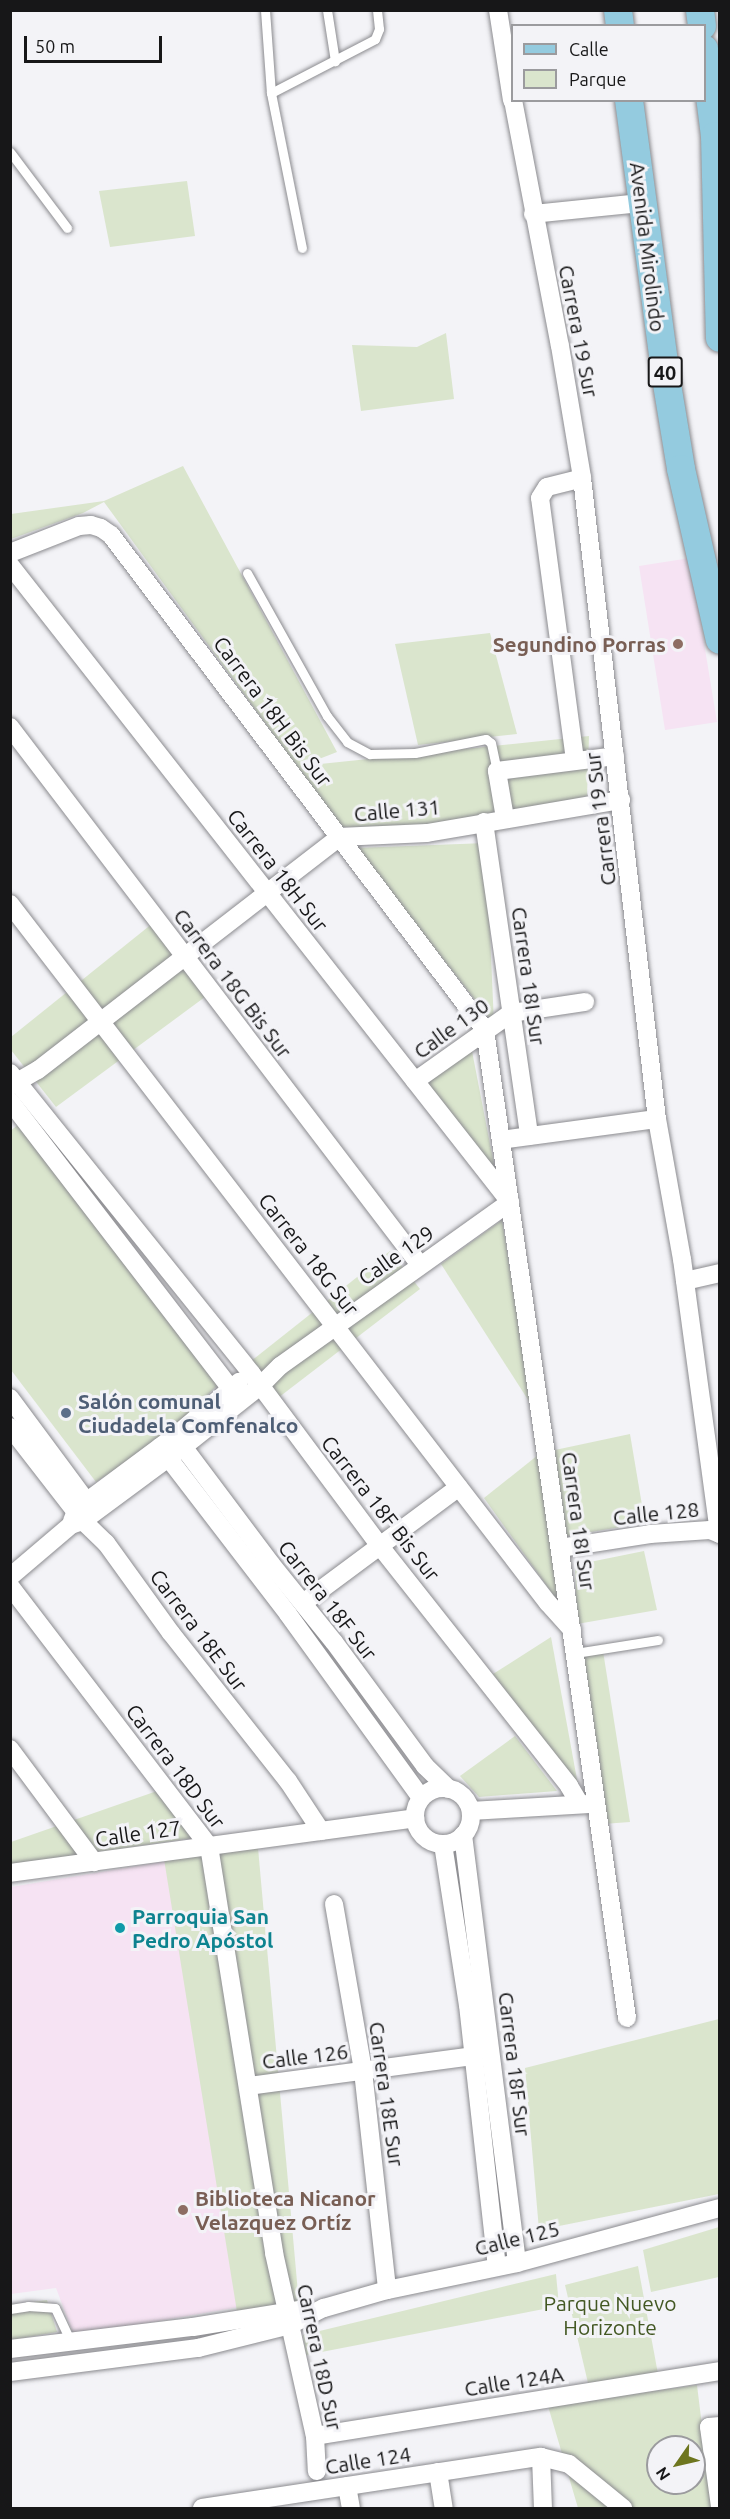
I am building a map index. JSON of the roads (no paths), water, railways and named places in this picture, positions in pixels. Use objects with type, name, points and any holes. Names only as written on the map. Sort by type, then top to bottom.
[{"type":"main road","points":[[706,58],[717,160],[720,338]]},
{"type":"main road","name":"Avenida Mirolindo","points":[[629,102],[653,297],[681,469],[720,640]]},
{"type":"street","name":"Carrera 19 Sur","points":[[498,10],[511,88]]},
{"type":"street","name":"Carrera 19 Sur","points":[[513,102],[560,346],[582,478],[657,1119],[685,1281],[719,1534]]},
{"type":"street","points":[[533,214],[641,203]]},
{"type":"street","points":[[576,760],[540,498],[547,487],[582,478]]},
{"type":"street","name":"Carrera 18H Bis Sur","points":[[10,553],[79,526],[91,525],[111,535],[485,1030]]},
{"type":"street","name":"Carrera 18H Sur","points":[[10,565],[510,1202]]},
{"type":"street","name":"Carrera 18G Bis Sur","points":[[10,728],[420,1265]]},
{"type":"street","points":[[505,818],[497,771],[615,756]]},
{"type":"street","name":"Calle 131","points":[[15,1093],[38,1070],[339,837],[428,833],[505,818],[621,800]]},
{"type":"street","name":"Carrera 18I Sur","points":[[484,822],[529,1136]]},
{"type":"street","name":"Carrera 18G Sur","points":[[10,904],[562,1621],[572,1630]]},
{"type":"street","name":"Calle 130","points":[[415,1081],[511,1013],[585,1002]]},
{"type":"street","name":"Carrera 18I Sur","points":[[485,1030],[572,1630],[588,1804],[627,2018]]},
{"type":"street","points":[[15,1093],[235,1395]]},
{"type":"street","name":"Carrera 18F Bis Sur","points":[[15,1093],[255,1380],[379,1545],[562,1777],[588,1804]]},
{"type":"street","points":[[501,1140],[657,1119]]},
{"type":"street","name":"Calle 129","points":[[10,1577],[82,1514],[172,1447],[255,1380],[280,1366],[510,1202]]},
{"type":"street","points":[[685,1281],[720,1273]]},
{"type":"street","name":"Carrera 18E Sur","points":[[10,1398],[82,1514]]},
{"type":"street","name":"Carrera 18E Sur","points":[[10,1427],[106,1543],[171,1634],[288,1781],[321,1831]]},
{"type":"street","name":"Carrera 18F Sur","points":[[172,1447],[303,1603],[425,1766],[449,1789]]},
{"type":"street","name":"Carrera 18F Sur","points":[[172,1447],[302,1634],[422,1798]]},
{"type":"street","points":[[303,1603],[459,1487]]},
{"type":"street","name":"Calle 128","points":[[560,1548],[650,1534],[710,1530],[719,1534]]},
{"type":"street","name":"Carrera 18D Sur","points":[[10,1586],[209,1846],[274,2253],[315,2436],[317,2471]]},
{"type":"street","points":[[10,1749],[94,1862]]},
{"type":"street","points":[[434,1789],[449,1789],[462,1796],[471,1811],[468,1827],[463,1835],[443,1844],[435,1843],[421,1833],[415,1818],[422,1798],[434,1789]]},
{"type":"street","points":[[471,1811],[588,1804]]},
{"type":"street","name":"Calle 127","points":[[10,1874],[415,1818]]},
{"type":"street","name":"Carrera 18F Sur","points":[[463,1835],[517,2263]]},
{"type":"street","name":"Carrera 18F Sur","points":[[443,1844],[474,2056],[497,2266]]},
{"type":"street","name":"Carrera 18D Sur","points":[[219,1896],[274,2253]]},
{"type":"street","name":"Carrera 18E Sur","points":[[334,1904],[363,2071],[387,2290]]},
{"type":"street","name":"Calle 126","points":[[249,2086],[474,2056]]},
{"type":"street","name":"Calle 125","points":[[10,2372],[198,2348],[289,2318],[387,2290],[517,2263],[720,2208]]},
{"type":"street","name":"Calle 125","points":[[10,2349],[289,2318]]},
{"type":"street","name":"Calle 124A","points":[[315,2436],[720,2371]]},
{"type":"street","points":[[714,2427],[720,2506]]},
{"type":"street","points":[[543,2508],[540,2457],[569,2464],[623,2508]]},
{"type":"street","name":"Calle 124","points":[[202,2508],[258,2504],[347,2486],[540,2457]]},
{"type":"street","points":[[438,2472],[444,2508]]},
{"type":"street","points":[[347,2486],[351,2508]]},
{"type":"lane","points":[[265,10],[271,93],[302,248]]},
{"type":"lane","points":[[327,10],[334,61]]},
{"type":"lane","points":[[271,93],[375,39],[379,29],[377,10]]},
{"type":"lane","points":[[10,152],[67,228]]},
{"type":"lane","points":[[247,573],[327,716],[347,742],[370,754],[415,753],[488,740],[497,771]]},
{"type":"lane","points":[[575,1653],[658,1640]]},
{"type":"lane","points":[[10,2309],[28,2306],[55,2308],[71,2342]]},
{"type":"place","name":"Segundino Porras","points":[[678,644]]},
{"type":"place","name":"Salón comunal Ciudadela Comfenalco","points":[[66,1413]]},
{"type":"place","name":"Parroquia San Pedro Apóstol","points":[[120,1928]]},
{"type":"place","name":"Biblioteca Nicanor Velazquez Ortíz","points":[[183,2210]]},
{"type":"park label","name":"Parque Nuevo Horizonte","points":[[610,2315]]}]
